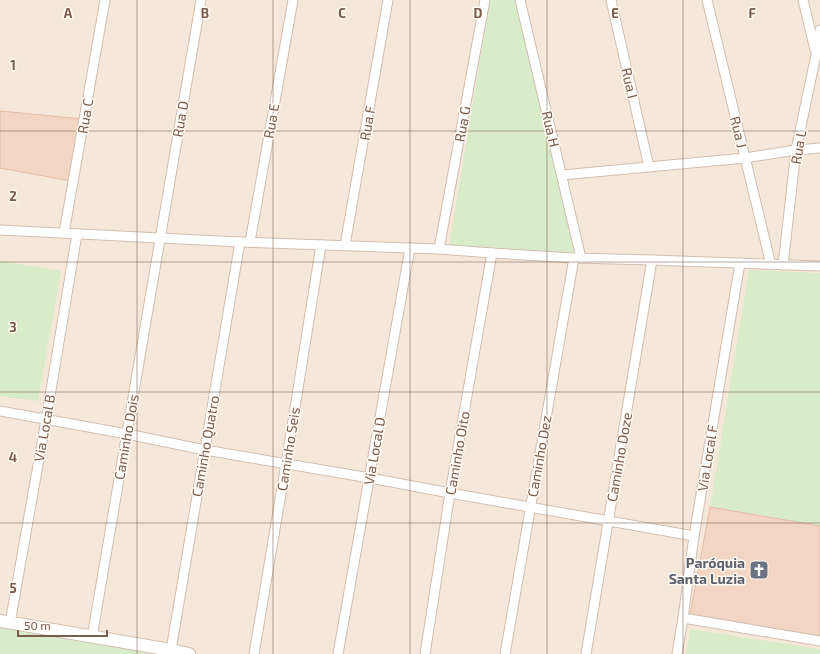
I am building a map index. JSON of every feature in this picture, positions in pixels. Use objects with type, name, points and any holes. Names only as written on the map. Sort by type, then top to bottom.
[{"type":"street","name":"Rua C","points":[[64,233],[105,0]]},
{"type":"street","name":"Rua D","points":[[160,238],[201,0]]},
{"type":"street","name":"Rua E","points":[[250,242],[293,0]]},
{"type":"street","name":"Rua F","points":[[345,245],[388,0]]},
{"type":"street","name":"Rua G","points":[[439,249],[485,0]]},
{"type":"street","name":"Rua H","points":[[520,0],[562,175],[578,258]]},
{"type":"street","name":"Rua I","points":[[611,0],[648,167]]},
{"type":"street","name":"Rua J","points":[[707,0],[771,265]]},
{"type":"street","points":[[803,0],[816,55]]},
{"type":"street","name":"Rua L","points":[[783,265],[796,150],[820,30]]},
{"type":"street","points":[[562,175],[745,158],[820,148]]},
{"type":"street","points":[[0,230],[240,242],[439,249],[578,258],[820,266]]},
{"type":"street","name":"Via Local B","points":[[5,622],[46,420],[77,234]]},
{"type":"street","name":"Caminho Dois","points":[[92,636],[160,238]]},
{"type":"street","name":"Caminho Quatro","points":[[171,650],[240,242]]},
{"type":"street","name":"Caminho Seis","points":[[254,654],[321,245]]},
{"type":"street","name":"Via Local D","points":[[338,654],[410,248]]},
{"type":"street","name":"Caminho Oito","points":[[425,654],[450,494],[492,253]]},
{"type":"street","name":"Caminho Dez","points":[[505,654],[530,507],[578,258]]},
{"type":"street","name":"Caminho Doze","points":[[586,654],[652,260]]},
{"type":"street","name":"Via Local F","points":[[677,654],[694,536],[740,263]]},
{"type":"street","points":[[0,411],[127,434],[204,450],[694,536]]},
{"type":"street","points":[[683,618],[820,641]]},
{"type":"street","points":[[5,622],[92,636],[150,650],[171,650],[189,654]]},
{"type":"shaded area","points":[[0,0],[820,0],[820,654],[0,654]]},
{"type":"green space","points":[[490,0],[516,0],[577,254],[449,247]]},
{"type":"green space","points":[[0,261],[61,271],[38,401],[0,396]]},
{"type":"green space","points":[[749,270],[820,273],[820,526],[710,507]]},
{"type":"green space","points":[[0,627],[143,652],[145,654],[0,654]]},
{"type":"green space","points":[[690,629],[820,649],[820,654],[686,654]]},
{"type":"building","points":[[0,111],[83,119],[71,181],[0,168]]},
{"type":"building","name":"Paróquia Santa Luzia","points":[[710,507],[820,526],[820,636],[690,615]]},
{"type":"place","name":"Paróquia Santa Luzia","points":[[759,570]]}]
